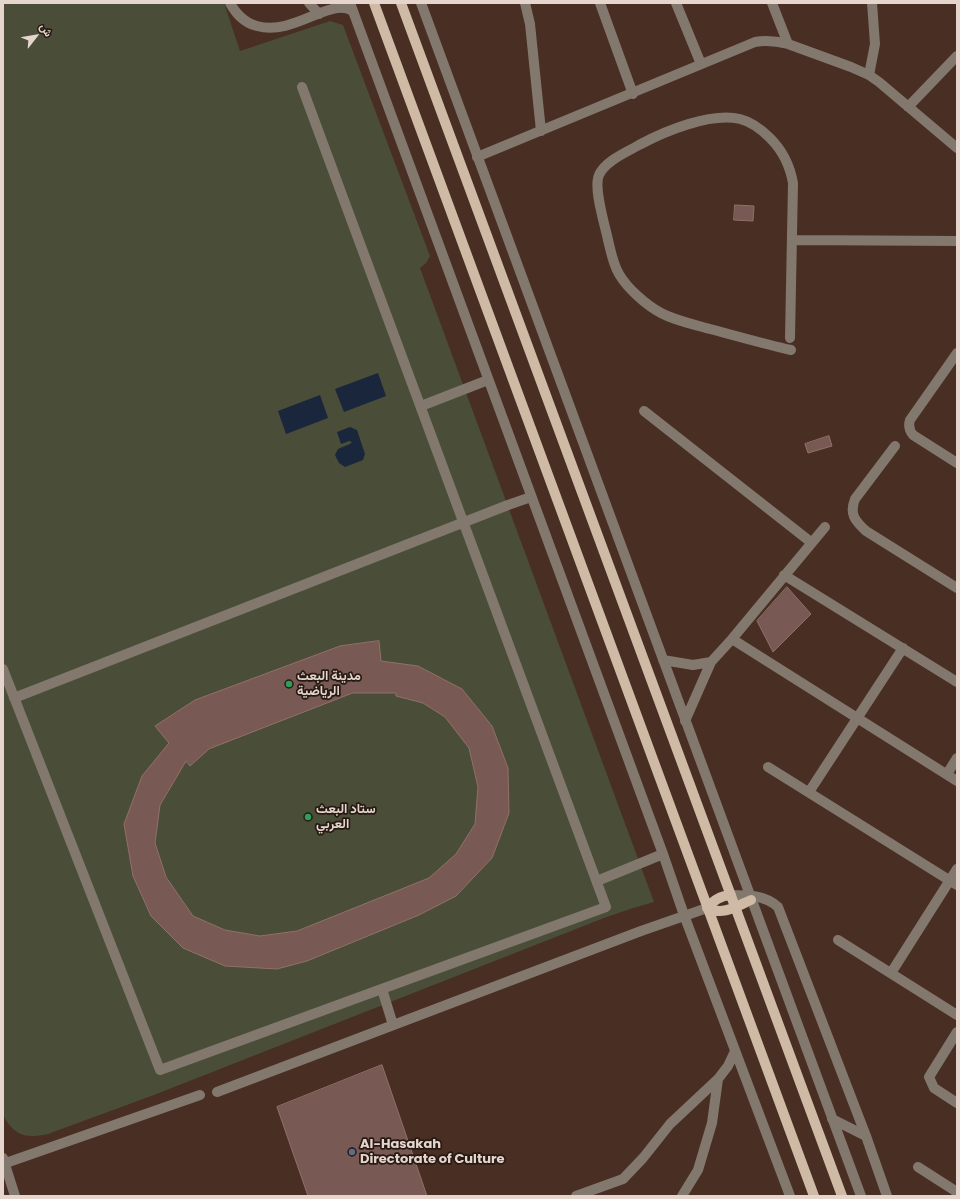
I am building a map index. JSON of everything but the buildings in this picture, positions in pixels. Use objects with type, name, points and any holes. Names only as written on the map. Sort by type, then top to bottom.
[{"type":"main road","points":[[374,3],[814,1196]]},
{"type":"main road","points":[[401,3],[842,1196]]},
{"type":"main road","points":[[707,908],[717,898],[731,895]]},
{"type":"main road","points":[[707,908],[713,911],[725,911],[735,907],[750,897]]},
{"type":"street","points":[[230,3],[236,13],[245,21],[255,26],[266,28],[277,28],[338,8],[352,7],[684,916],[790,1196]]},
{"type":"street","points":[[309,3],[319,14]]},
{"type":"street","points":[[421,3],[861,1196]]},
{"type":"street","points":[[525,3],[530,24],[541,132]]},
{"type":"street","points":[[600,3],[633,94]]},
{"type":"street","points":[[676,3],[701,64]]},
{"type":"street","points":[[772,3],[788,44]]},
{"type":"street","points":[[869,75],[875,44],[872,3]]},
{"type":"street","points":[[477,157],[633,94],[755,42],[766,41],[776,41],[788,44],[869,75],[957,148]]},
{"type":"street","points":[[908,107],[957,56]]},
{"type":"street","points":[[3,669],[160,1070],[606,907],[302,87]]},
{"type":"street","points":[[790,338],[794,190],[789,167],[780,150],[773,141],[756,126],[747,121],[728,117],[702,120],[645,142],[606,165],[598,176],[598,198],[612,259],[619,275],[635,293],[654,309],[672,319],[791,350]]},
{"type":"street","points":[[793,240],[957,241]]},
{"type":"street","points":[[956,355],[910,420],[909,428],[913,435],[957,463]]},
{"type":"street","points":[[421,406],[488,380]]},
{"type":"street","points":[[644,411],[812,543]]},
{"type":"street","points":[[895,446],[855,499],[852,506],[852,513],[855,520],[866,531],[956,584]]},
{"type":"street","points":[[14,698],[532,497]]},
{"type":"street","points":[[685,721],[712,662],[824,527]]},
{"type":"street","points":[[784,575],[957,682]]},
{"type":"street","points":[[732,639],[957,781]]},
{"type":"street","points":[[809,792],[903,648]]},
{"type":"street","points":[[663,660],[693,665],[712,662]]},
{"type":"street","points":[[947,774],[957,758]]},
{"type":"street","points":[[768,767],[953,883]]},
{"type":"street","points":[[597,881],[662,854]]},
{"type":"street","points":[[891,973],[953,883],[957,869]]},
{"type":"street","points":[[731,895],[765,898],[772,901],[778,907],[866,1136],[887,1196]]},
{"type":"street","points":[[217,1092],[707,908]]},
{"type":"street","points":[[838,940],[957,1015]]},
{"type":"street","points":[[382,989],[393,1025]]},
{"type":"street","points":[[957,1032],[929,1078],[934,1088],[957,1103]]},
{"type":"street","points":[[576,1196],[623,1178],[643,1158],[670,1124],[718,1079],[728,1066],[735,1051]]},
{"type":"street","points":[[682,1196],[698,1170],[712,1123],[718,1079]]},
{"type":"street","points":[[15,1196],[4,1162],[200,1096]]},
{"type":"street","points":[[832,1120],[866,1136]]},
{"type":"street","points":[[918,1166],[957,1192],[954,1196]]},
{"type":"green space","name":"مدينة البعث الرياضية","points":[[3,3],[224,3],[240,51],[330,21],[343,25],[430,256],[426,263],[420,268],[654,902],[604,918],[154,1095],[48,1134],[33,1136],[27,1136],[16,1132],[3,1115]]},
{"type":"water","points":[[378,373],[386,396],[344,412],[335,389]]},
{"type":"water","points":[[320,395],[328,418],[286,434],[278,411]]},
{"type":"water","points":[[350,427],[357,430],[365,454],[363,460],[345,467],[339,463],[335,455],[338,449],[352,442],[349,441],[341,444],[337,432]]},
{"type":"place","name":"مدينة البعث الرياضية","points":[[289,684]]},
{"type":"place","name":"ستاد البعث العربي","points":[[308,817]]},
{"type":"place","name":"Al-Hasakah Directorate of Culture","points":[[352,1152]]}]
